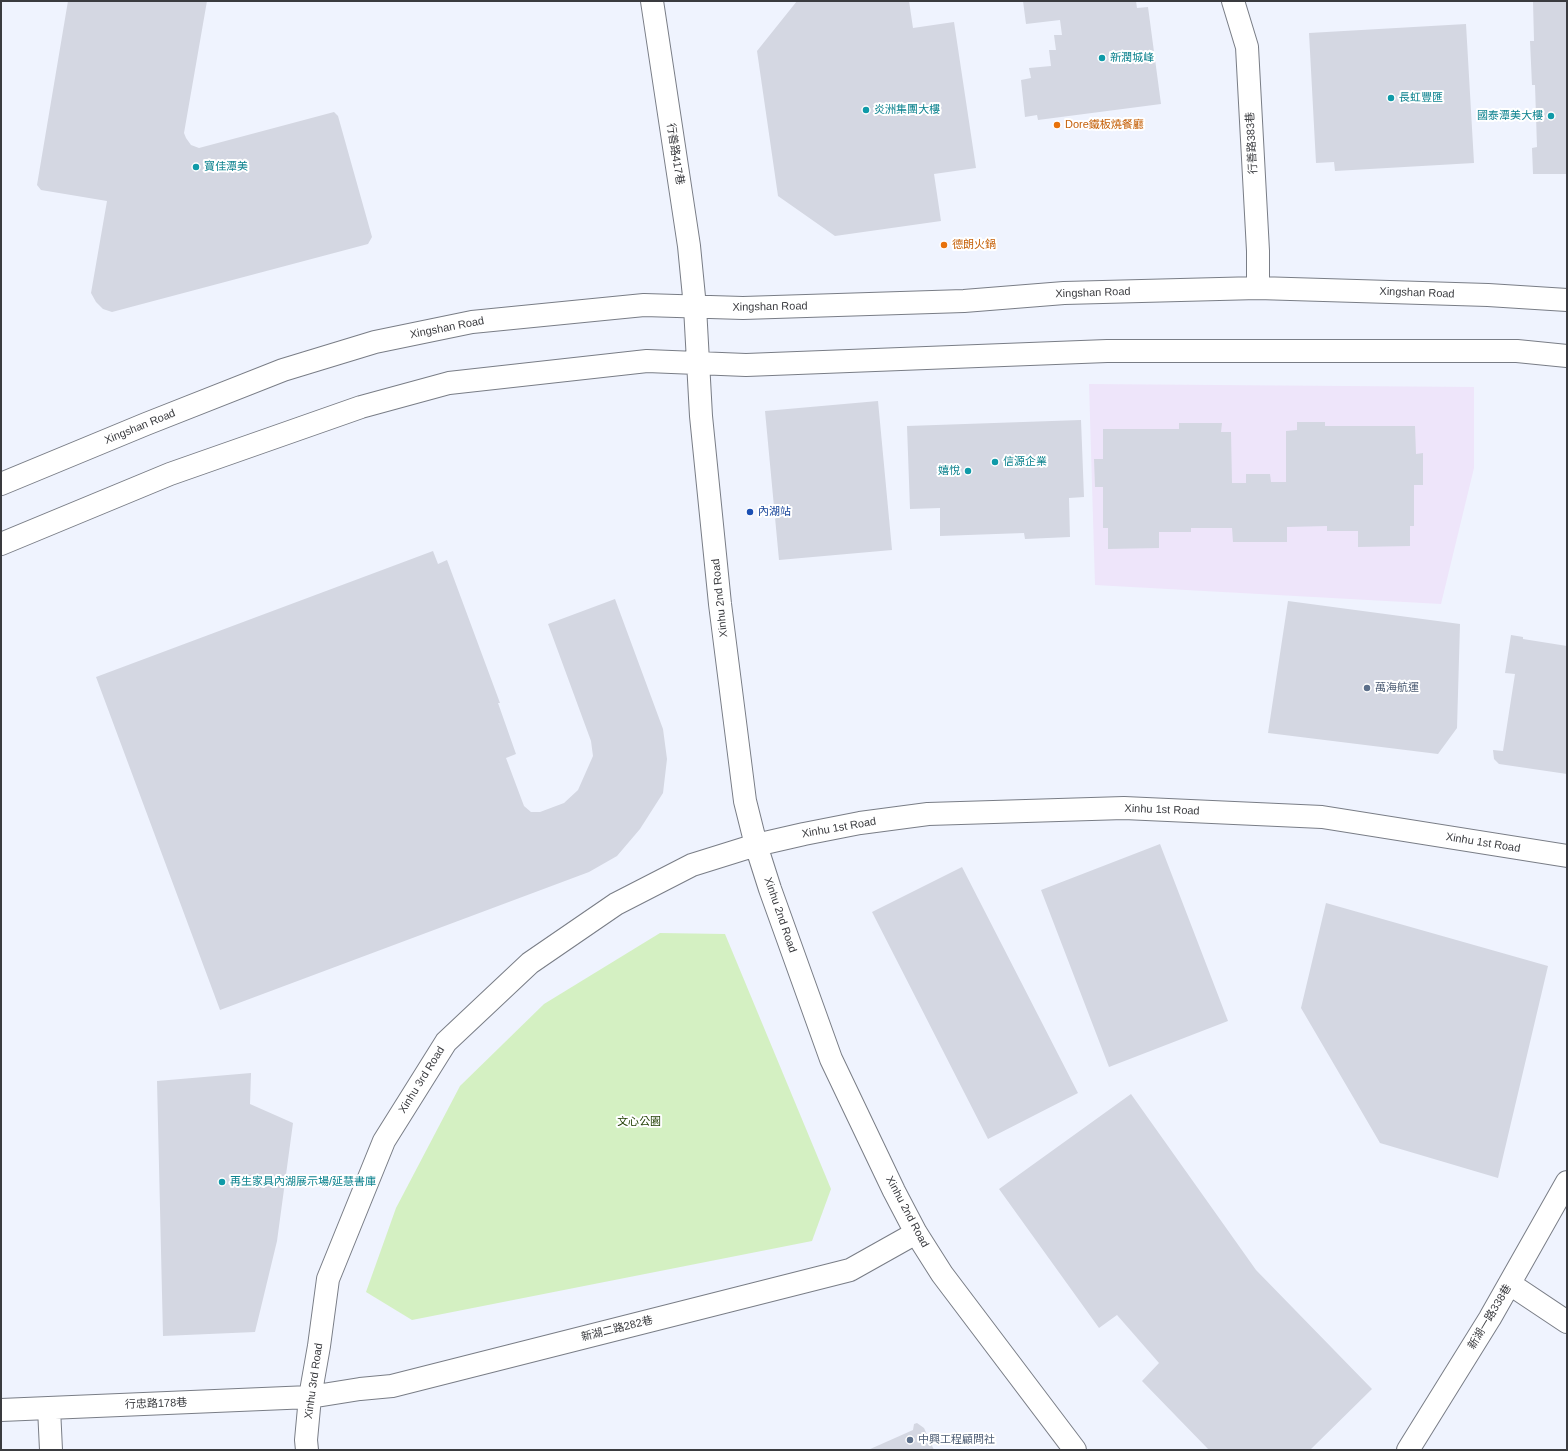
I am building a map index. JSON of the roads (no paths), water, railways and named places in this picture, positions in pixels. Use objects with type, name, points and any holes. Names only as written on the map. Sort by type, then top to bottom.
[{"type":"street","name":"行善路417巷","points":[[652,1],[689,246],[695,307]]},
{"type":"street","name":"行善路383巷","points":[[1233,1],[1247,47],[1258,252],[1258,288]]},
{"type":"street","name":"Xingshan Road","points":[[1,484],[283,370],[375,342],[472,322],[644,305],[743,308],[964,302],[1064,293],[1258,288],[1488,295],[1567,300]]},
{"type":"street","name":"Xinhu 2nd Road","points":[[695,307],[702,416],[720,604],[745,801],[770,889],[831,1059],[894,1191],[916,1233],[942,1274],[1075,1450]]},
{"type":"street","points":[[1,544],[170,474],[361,407],[449,383],[647,361],[746,365],[1107,351],[1516,352],[1567,356]]},
{"type":"street","name":"Xinhu 1st Road","points":[[756,844],[860,823],[928,814],[1124,808],[1322,817],[1567,856]]},
{"type":"street","name":"Xinhu 3rd Road","points":[[307,1450],[306,1440],[310,1398],[328,1279],[384,1142],[446,1042],[530,963],[616,904],[692,865],[756,844]]},
{"type":"street","name":"新湖一路338巷","points":[[1408,1450],[1510,1284],[1567,1182]]},
{"type":"street","name":"新湖二路282巷","points":[[310,1398],[360,1389],[392,1386],[850,1270],[916,1233]]},
{"type":"street","points":[[1510,1284],[1567,1322]]},
{"type":"street","name":"行忠路178巷","points":[[1,1410],[310,1398]]},
{"type":"street","points":[[49,1408],[51,1450]]},
{"type":"place","name":"新潤城峰","points":[[1102,58]]},
{"type":"place","name":"長虹豐匯","points":[[1391,98]]},
{"type":"place","name":"炎洲集團大樓","points":[[866,110]]},
{"type":"place","name":"國泰潭美大樓","points":[[1551,116]]},
{"type":"place","name":"Dore鐵板燒餐廳","points":[[1057,125]]},
{"type":"place","name":"寶佳潭美","points":[[196,167]]},
{"type":"place","name":"德朗火鍋","points":[[944,245]]},
{"type":"place","name":"信源企業","points":[[995,462]]},
{"type":"place","name":"嬉悅","points":[[968,471]]},
{"type":"place","name":"內湖站","points":[[750,512]]},
{"type":"place","name":"萬海航運","points":[[1367,688]]},
{"type":"place","name":"再生家具內湖展示場/延慧書庫","points":[[222,1182]]},
{"type":"place","name":"中興工程顧問社","points":[[910,1440]]},
{"type":"park label","name":"文心公園","points":[[639,1122]]}]
